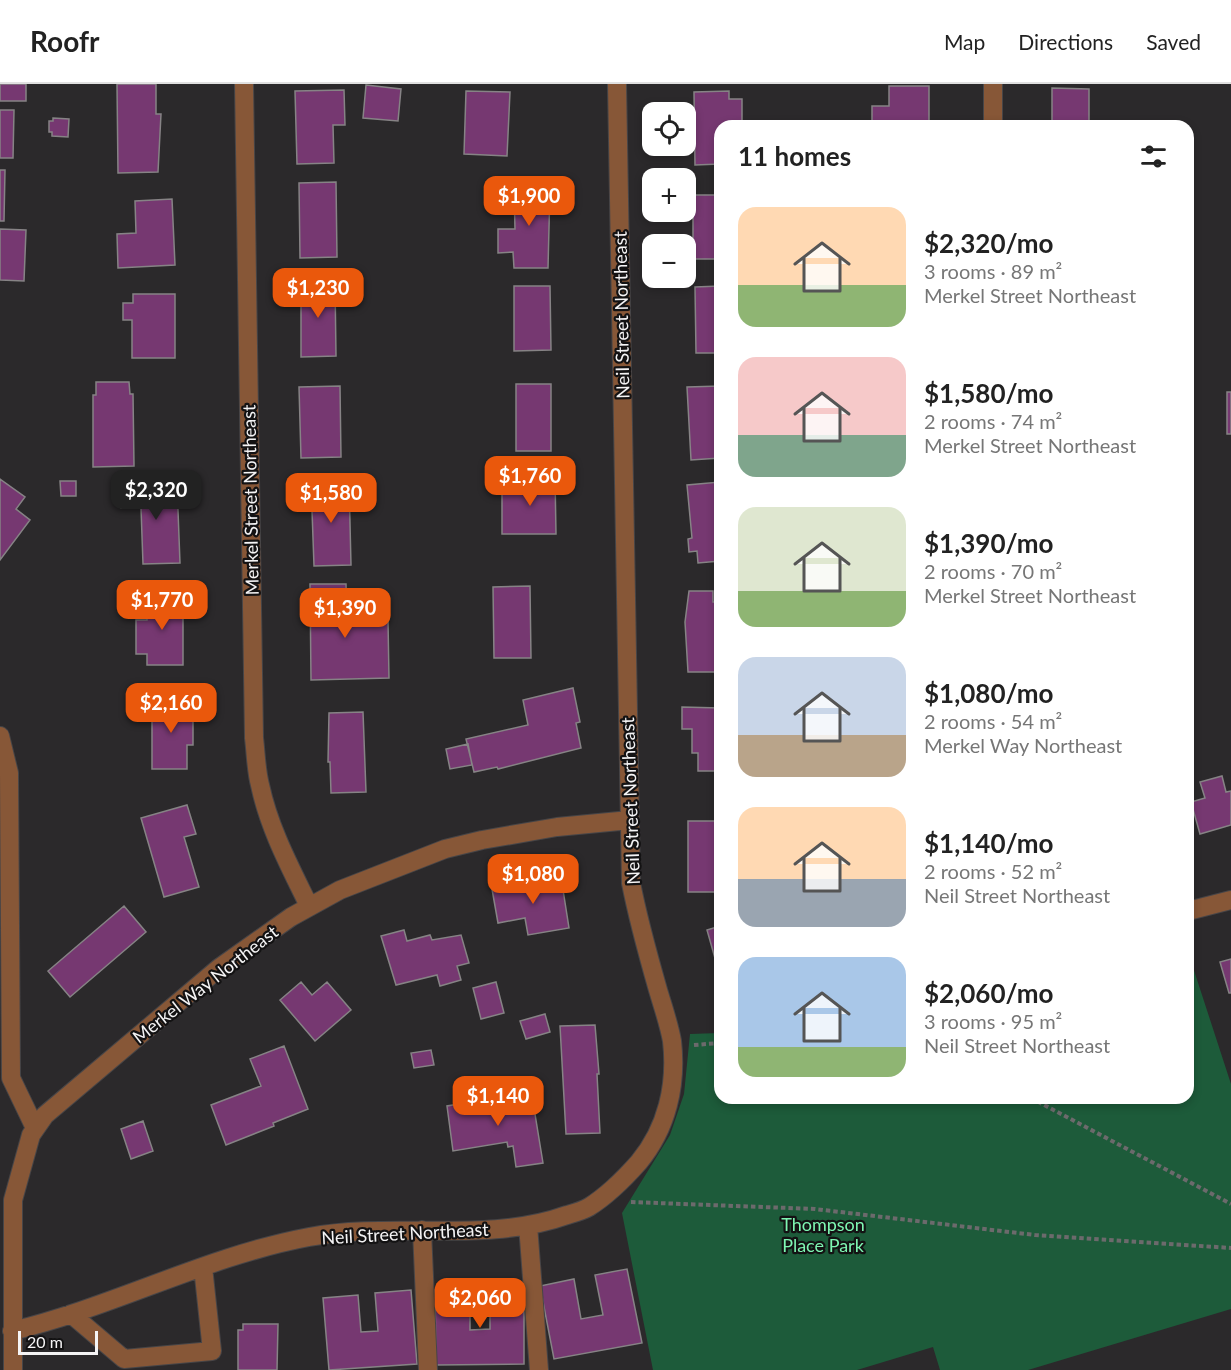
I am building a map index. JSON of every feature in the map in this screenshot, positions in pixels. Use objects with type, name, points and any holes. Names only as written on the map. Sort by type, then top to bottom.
[{"type":"street","name":"Merkel Street Northeast","points":[[244,84],[254,738],[260,784],[268,815],[279,844],[309,906]]},
{"type":"street","name":"Neil Street Northeast","points":[[12,1331],[71,1314],[203,1267],[310,1237],[357,1232],[497,1228],[545,1223],[588,1208],[623,1181],[650,1148],[667,1111],[674,1074],[671,1039],[637,915],[631,883],[617,84]]},
{"type":"street","points":[[993,84],[993,120]]},
{"type":"street","points":[[0,736],[9,773],[11,1078],[35,1128]]},
{"type":"street","name":"Merkel Way Northeast","points":[[12,1331],[6,1299],[13,1200],[35,1128],[45,1115],[219,968],[291,916],[309,906],[373,875],[445,849],[557,827],[630,820]]},
{"type":"street","points":[[1194,909],[1231,900]]},
{"type":"street","points":[[528,1225],[540,1370]]},
{"type":"street","points":[[422,1230],[428,1370]]},
{"type":"street","points":[[71,1314],[124,1359],[212,1351],[203,1267]]},
{"type":"street","points":[[12,1331],[13,1370]]},
{"type":"path","points":[[1042,1104],[1231,1204]]},
{"type":"path","points":[[598,1200],[815,1209],[1035,1235],[1231,1248]]},
{"type":"green space","name":"Thompson Place Park","points":[[1194,970],[1231,1084],[1231,1309],[1028,1370],[940,1370],[933,1347],[857,1370],[653,1370],[622,1213],[670,1135],[684,1094],[690,1034],[714,1033],[714,1104],[1194,1104]]},
{"type":"building","points":[[0,84],[26,84],[26,101],[0,101]]},
{"type":"building","points":[[117,84],[156,84],[156,114],[161,114],[158,172],[118,173]]},
{"type":"building","points":[[366,85],[401,89],[398,121],[363,118]]},
{"type":"building","points":[[889,86],[929,86],[929,120],[872,120],[872,106],[889,106]]},
{"type":"building","points":[[1052,88],[1089,89],[1089,120],[1052,120]]},
{"type":"building","points":[[344,90],[345,125],[333,125],[334,163],[297,164],[295,91]]},
{"type":"building","points":[[466,91],[510,92],[507,156],[464,154]]},
{"type":"building","points":[[729,91],[729,99],[742,99],[742,120],[714,120],[714,164],[695,165],[696,102],[694,102],[694,92]]},
{"type":"building","points":[[0,110],[14,110],[13,158],[0,158]]},
{"type":"building","points":[[53,118],[69,119],[68,137],[52,136],[52,132],[49,132],[49,121],[53,121]]},
{"type":"building","points":[[0,170],[5,170],[4,221],[0,221]]},
{"type":"building","points":[[521,177],[538,177],[539,188],[550,188],[548,268],[514,268],[513,252],[498,253],[498,229],[515,229],[514,189],[521,189]]},
{"type":"building","points":[[336,182],[337,257],[300,258],[299,183]]},
{"type":"building","points":[[696,195],[714,195],[714,259],[696,259],[696,234],[693,234],[693,222],[696,222]]},
{"type":"building","points":[[172,199],[175,265],[118,268],[117,234],[136,233],[135,201]]},
{"type":"building","points":[[0,229],[26,230],[24,281],[0,280]]},
{"type":"building","points":[[301,282],[335,282],[336,356],[301,357]]},
{"type":"building","points":[[514,286],[550,286],[551,350],[514,351]]},
{"type":"building","points":[[714,286],[714,353],[696,353],[695,288]]},
{"type":"building","points":[[133,294],[175,294],[175,358],[132,358],[132,320],[123,320],[123,303],[133,303]]},
{"type":"building","points":[[96,382],[129,382],[130,394],[133,394],[134,466],[93,467],[93,395],[96,395]]},
{"type":"building","points":[[516,384],[551,384],[551,451],[516,451]]},
{"type":"building","points":[[340,386],[341,457],[301,458],[299,387]]},
{"type":"building","points":[[714,386],[714,458],[691,460],[687,387]]},
{"type":"building","points":[[1227,392],[1231,392],[1231,434],[1227,434]]},
{"type":"building","points":[[525,476],[555,476],[556,534],[502,534],[502,488],[525,487]]},
{"type":"building","points":[[0,479],[25,497],[16,509],[30,520],[0,560]]},
{"type":"building","points":[[60,481],[76,481],[76,496],[61,496]]},
{"type":"building","points":[[349,482],[351,565],[314,566],[311,483]]},
{"type":"building","points":[[714,483],[714,562],[698,563],[697,551],[689,552],[688,539],[692,538],[687,485]]},
{"type":"building","points":[[177,484],[180,563],[143,564],[141,508],[121,508],[120,487]]},
{"type":"building","points":[[310,584],[346,584],[347,621],[388,621],[389,678],[311,680]]},
{"type":"building","points":[[530,586],[531,658],[494,658],[493,587]]},
{"type":"building","points":[[689,591],[713,591],[714,672],[688,672],[685,622]]},
{"type":"building","points":[[147,595],[183,595],[183,665],[147,665],[147,654],[136,654],[136,620],[147,620]]},
{"type":"building","points":[[573,688],[580,722],[576,723],[581,748],[498,769],[497,767],[474,772],[466,739],[528,725],[523,700]]},
{"type":"building","points":[[152,699],[186,699],[186,718],[193,718],[193,745],[187,745],[187,769],[152,769]]},
{"type":"building","points":[[682,707],[714,708],[714,771],[698,771],[698,753],[692,753],[692,729],[682,729]]},
{"type":"building","points":[[363,712],[366,792],[331,793],[330,762],[328,762],[329,713]]},
{"type":"building","points":[[468,744],[472,765],[450,769],[446,749]]},
{"type":"building","points":[[1222,776],[1226,792],[1231,791],[1231,825],[1200,834],[1194,813],[1194,801],[1205,798],[1200,782]]},
{"type":"building","points":[[187,805],[196,834],[184,837],[199,887],[164,897],[141,818]]},
{"type":"building","points":[[688,821],[714,821],[714,892],[688,892]]},
{"type":"building","points":[[561,877],[569,928],[528,935],[525,918],[498,923],[492,889]]},
{"type":"building","points":[[124,906],[146,932],[70,997],[48,971]]},
{"type":"building","points":[[714,928],[714,955],[707,930]]},
{"type":"building","points":[[404,930],[407,941],[430,935],[432,940],[461,935],[469,963],[457,966],[461,980],[440,986],[437,975],[396,985],[381,936]]},
{"type":"building","points":[[1231,959],[1231,993],[1229,993],[1220,962]]},
{"type":"building","points":[[301,982],[312,995],[327,982],[351,1010],[315,1041],[280,1000]]},
{"type":"building","points":[[496,982],[504,1013],[481,1019],[473,988]]},
{"type":"building","points":[[545,1014],[550,1032],[526,1039],[520,1021]]},
{"type":"building","points":[[595,1025],[600,1133],[566,1134],[560,1026]]},
{"type":"building","points":[[284,1046],[308,1109],[273,1123],[274,1126],[226,1145],[211,1105],[261,1086],[250,1059]]},
{"type":"building","points":[[431,1050],[434,1065],[414,1068],[411,1053]]},
{"type":"building","points":[[529,1093],[531,1103],[533,1102],[543,1163],[516,1167],[513,1146],[508,1147],[507,1142],[453,1151],[447,1106]]},
{"type":"building","points":[[143,1121],[153,1151],[131,1159],[121,1129]]},
{"type":"building","points":[[627,1269],[642,1343],[554,1359],[540,1286],[574,1279],[581,1319],[603,1315],[595,1275]]},
{"type":"building","points":[[524,1288],[524,1364],[436,1365],[435,1290],[470,1290],[470,1330],[490,1329],[490,1289]]},
{"type":"building","points":[[411,1290],[417,1364],[329,1370],[323,1298],[358,1295],[361,1332],[378,1331],[375,1293]]},
{"type":"building","points":[[243,1324],[278,1324],[277,1370],[238,1370],[238,1330],[243,1330]]}]
